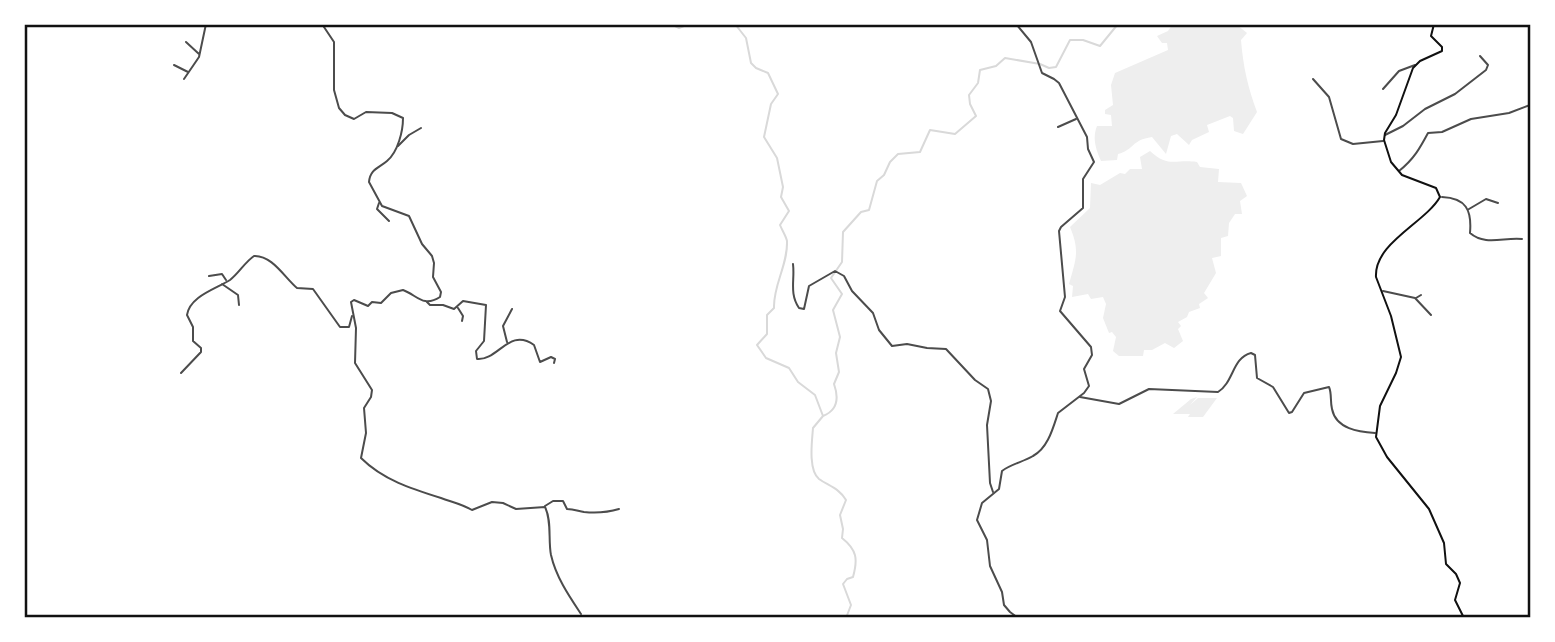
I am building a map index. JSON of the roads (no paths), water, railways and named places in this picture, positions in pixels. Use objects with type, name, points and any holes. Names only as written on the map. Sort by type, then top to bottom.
[{"type":"main road","points":[[1434,24],[1431,36],[1442,47],[1442,51],[1415,65],[1407,80],[1396,115],[1384,136],[1389,157],[1398,172],[1410,180],[1436,188],[1440,197],[1416,223],[1398,237],[1377,267],[1376,277],[1397,335],[1401,357],[1380,406],[1376,433],[1382,450],[1429,509],[1444,543],[1446,564],[1460,580],[1455,600],[1464,618]]},
{"type":"street","points":[[184,79],[200,55],[206,24]]},
{"type":"street","points":[[322,24],[334,42],[334,90],[339,108],[354,119],[366,112],[400,116],[403,120],[397,146]]},
{"type":"street","points":[[1016,24],[1029,38],[1042,73],[1059,83],[1087,137],[1088,149],[1094,162],[1083,179],[1083,208],[1061,227],[1059,235],[1065,297],[1060,313],[1086,338],[1092,352],[1084,369],[1089,386],[1058,413],[1054,429],[1041,450],[1002,471],[999,488],[980,507],[978,524],[987,540],[990,566],[1002,592],[1004,605],[1018,618]]},
{"type":"street","points":[[1525,24],[1531,26]]},
{"type":"street","points":[[186,41],[200,55]]},
{"type":"street","points":[[1384,136],[1404,127],[1425,109],[1455,94],[1486,70],[1487,64],[1480,56]]},
{"type":"street","points":[[174,65],[189,72]]},
{"type":"street","points":[[1383,89],[1399,71],[1415,65]]},
{"type":"street","points":[[1313,79],[1329,97],[1341,139],[1353,144],[1384,140]]},
{"type":"street","points":[[1398,172],[1424,144],[1428,133],[1442,132],[1471,119],[1510,113],[1531,105]]},
{"type":"street","points":[[1058,127],[1077,119]]},
{"type":"street","points":[[421,128],[397,146],[386,163],[376,168],[369,176],[369,182],[379,203],[409,216],[422,244],[432,256],[433,277],[441,294],[436,300],[427,302]]},
{"type":"street","points":[[1440,197],[1458,199],[1468,210],[1471,236],[1495,242],[1522,239]]},
{"type":"street","points":[[1468,210],[1487,199],[1498,203]]},
{"type":"street","points":[[379,203],[377,209],[389,221]]},
{"type":"street","points":[[180,373],[201,352],[192,339],[194,331],[187,315],[188,309],[197,298],[227,281],[252,257],[260,255],[272,263],[297,288],[313,289],[340,327],[349,327],[352,316]]},
{"type":"street","points":[[793,264],[792,289],[799,308],[804,309],[809,286],[835,271],[849,282],[852,291],[873,313],[879,330],[892,346],[907,344],[946,349],[975,380],[987,387],[991,401],[987,425],[990,483],[993,493]]},
{"type":"street","points":[[209,276],[222,274],[227,281]]},
{"type":"street","points":[[221,283],[238,295],[239,305]]},
{"type":"street","points":[[554,363],[555,359],[551,357],[540,362],[532,343],[522,340],[508,343],[486,358],[477,359],[475,351],[484,341],[487,306],[463,301],[454,309],[443,305],[430,305],[416,300],[405,290],[391,293],[381,303],[372,302],[368,306],[352,300],[350,305],[356,328],[355,363],[372,390],[363,410],[366,433],[361,455],[367,464],[402,485],[460,503],[472,510],[492,502],[503,503],[516,509],[545,507],[558,500],[563,501],[567,509],[587,513],[594,510],[604,513],[619,509]]},
{"type":"street","points":[[1382,291],[1415,298],[1431,315]]},
{"type":"street","points":[[1415,298],[1421,295]]},
{"type":"street","points":[[457,307],[463,316],[462,321]]},
{"type":"street","points":[[508,343],[503,326],[512,309]]},
{"type":"street","points":[[1079,397],[1119,404],[1149,388],[1218,393],[1227,385],[1239,358],[1251,353],[1255,355],[1257,378],[1273,387],[1289,412],[1292,412],[1304,393],[1329,387],[1332,410],[1339,422],[1353,430],[1376,433]]},
{"type":"street","points":[[545,507],[548,514],[550,552],[555,570],[582,614]]},
{"type":"waterway","points":[[671,24],[679,28],[689,24]]},
{"type":"waterway","points":[[735,24],[746,38],[751,63],[768,73],[778,94],[771,104],[764,137],[777,158],[783,187],[781,197],[789,211],[780,225],[787,250],[774,308],[767,315],[767,334],[757,345],[766,358],[789,368],[798,382],[815,395],[823,416],[813,428],[813,469],[819,479],[837,490],[846,500],[840,515],[842,538],[851,547],[856,560],[853,577],[843,584],[851,605],[846,618]]},
{"type":"waterway","points":[[823,416],[832,410],[837,399],[834,384],[839,372],[836,353],[840,337],[833,310],[842,294],[831,278],[842,262],[843,232],[861,212],[869,210],[877,181],[884,175],[890,162],[898,154],[920,152],[930,130],[955,134],[976,116],[969,95],[978,83],[980,70],[996,66],[1005,58],[1049,68],[1056,67],[1070,40],[1083,40],[1100,46],[1118,24]]}]
